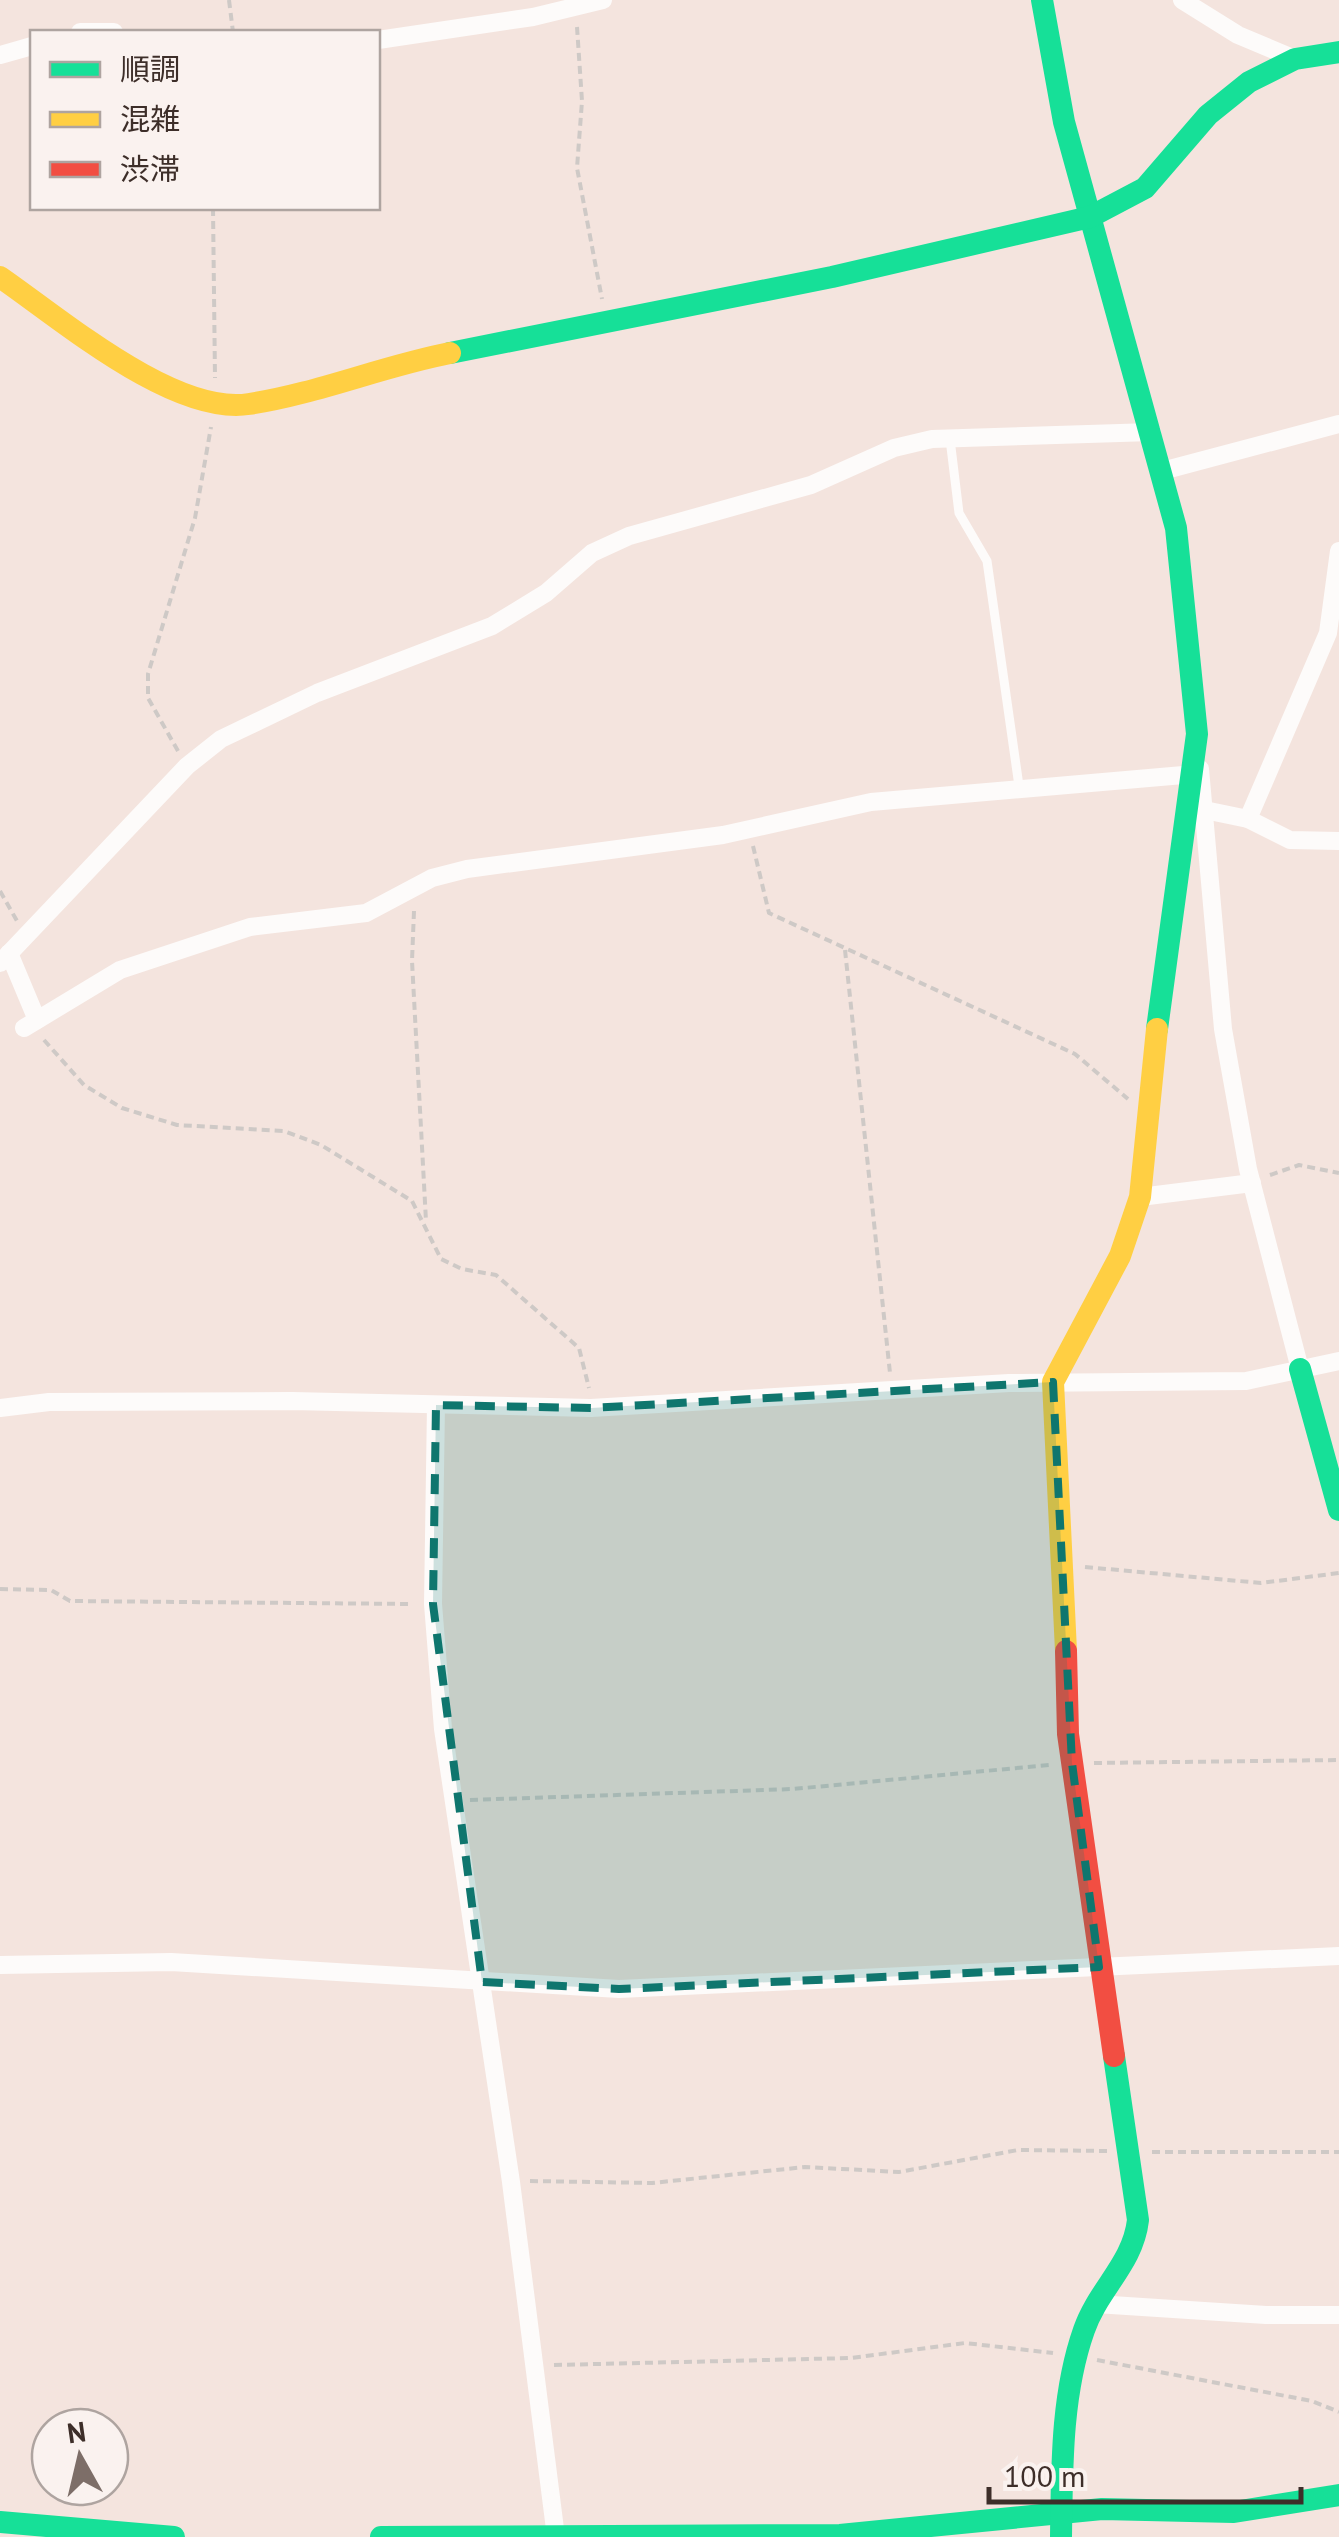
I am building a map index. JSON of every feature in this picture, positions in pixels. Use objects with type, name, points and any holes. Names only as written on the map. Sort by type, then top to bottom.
[{"type":"street","points":[[380,40],[603,0]]},
{"type":"street","points":[[1042,0],[1064,122],[1176,528],[1189,619],[1197,809],[1147,1115],[1140,1197],[1120,1256],[1052,1382],[1072,1763],[1138,2241],[1096,2304],[1078,2356],[1060,2537]]},
{"type":"street","points":[[1182,0],[1238,36],[1296,60]]},
{"type":"street","points":[[0,55],[30,47]]},
{"type":"street","points":[[0,277],[162,387],[216,402],[246,405],[400,363],[832,277],[1090,217],[1145,188],[1225,99],[1267,70],[1339,52]]},
{"type":"street","points":[[1162,471],[1339,424]]},
{"type":"street","points":[[1152,432],[950,439],[894,448],[812,485],[629,536],[592,553],[546,593],[492,626],[317,693],[221,738],[187,766],[4,958],[30,1024],[120,970],[250,927],[366,913],[432,878],[467,869],[749,830],[870,802],[1018,786],[1194,774]]},
{"type":"street","points":[[1248,819],[1328,633],[1339,551]]},
{"type":"street","points":[[1196,734],[1197,809],[1223,1029],[1252,1183],[1339,1510]]},
{"type":"street","points":[[1197,809],[1248,819],[1290,840],[1339,841]]},
{"type":"street","points":[[1140,1197],[1252,1183]]},
{"type":"street","points":[[0,1408],[49,1402],[591,1408],[1052,1382],[1246,1381],[1339,1361]]},
{"type":"street","points":[[436,1404],[433,1604],[444,1729],[511,2182],[556,2536]]},
{"type":"street","points":[[0,1965],[208,1964],[619,1989],[1339,1956]]},
{"type":"street","points":[[1096,2304],[1266,2316],[1339,2315]]},
{"type":"street","points":[[381,2537],[840,2535],[1061,2512],[1234,2512],[1339,2495]]},
{"type":"street","points":[[0,2522],[174,2537]]},
{"type":"lane","points":[[950,439],[959,514],[987,561],[1018,786]]},
{"type":"path","points":[[229,0],[233,30]]},
{"type":"path","points":[[576,7],[582,101],[577,168],[606,322]]},
{"type":"path","points":[[187,766],[148,698],[148,674],[195,518],[216,402],[213,210]]},
{"type":"path","points":[[749,830],[768,913],[1075,1054],[1147,1115]]},
{"type":"path","points":[[414,890],[412,962],[426,1226]]},
{"type":"path","points":[[0,891],[24,934]]},
{"type":"path","points":[[844,948],[892,1392]]},
{"type":"path","points":[[30,1024],[84,1085],[122,1108],[176,1125],[284,1131],[321,1146],[412,1202],[441,1259],[496,1276],[579,1348],[591,1408]]},
{"type":"path","points":[[1252,1183],[1299,1165],[1339,1173]]},
{"type":"path","points":[[1064,1565],[1261,1583],[1339,1573]]},
{"type":"path","points":[[0,1589],[51,1590],[70,1601],[433,1604]]},
{"type":"path","points":[[456,1800],[793,1789],[1072,1763],[1339,1760]]},
{"type":"path","points":[[511,2182],[652,2183],[805,2168],[898,2172],[1018,2150],[1339,2152]]},
{"type":"path","points":[[534,2365],[852,2358],[965,2343],[1078,2356],[1312,2402],[1339,2412]]},
{"type":"highlighted area","points":[[1053,1382],[1072,1763],[1099,1967],[619,1989],[482,1982],[433,1604],[436,1405],[591,1408]]},
{"type":"traffic: fast","points":[[1042,0],[1064,122],[1176,528],[1197,734],[1157,1029]]},
{"type":"traffic: fast","points":[[450,353],[832,277],[1090,217],[1145,188],[1208,115],[1249,82],[1295,59],[1339,52]]},
{"type":"traffic: fast","points":[[1300,1369],[1339,1510]]},
{"type":"traffic: fast","points":[[1061,2537],[1064,2432],[1076,2355],[1090,2315],[1129,2250],[1138,2220],[1114,2056]]},
{"type":"traffic: fast","points":[[381,2537],[840,2535],[1102,2509],[1234,2512],[1339,2495]]},
{"type":"traffic: fast","points":[[0,2522],[174,2537]]},
{"type":"traffic: slow","points":[[0,277],[119,361],[187,395],[219,404],[274,399],[450,353]]},
{"type":"traffic: slow","points":[[1066,1651],[1053,1382],[1120,1256],[1140,1197],[1157,1029]]},
{"type":"traffic: jam","points":[[1066,1651],[1068,1734],[1114,2056]]}]
